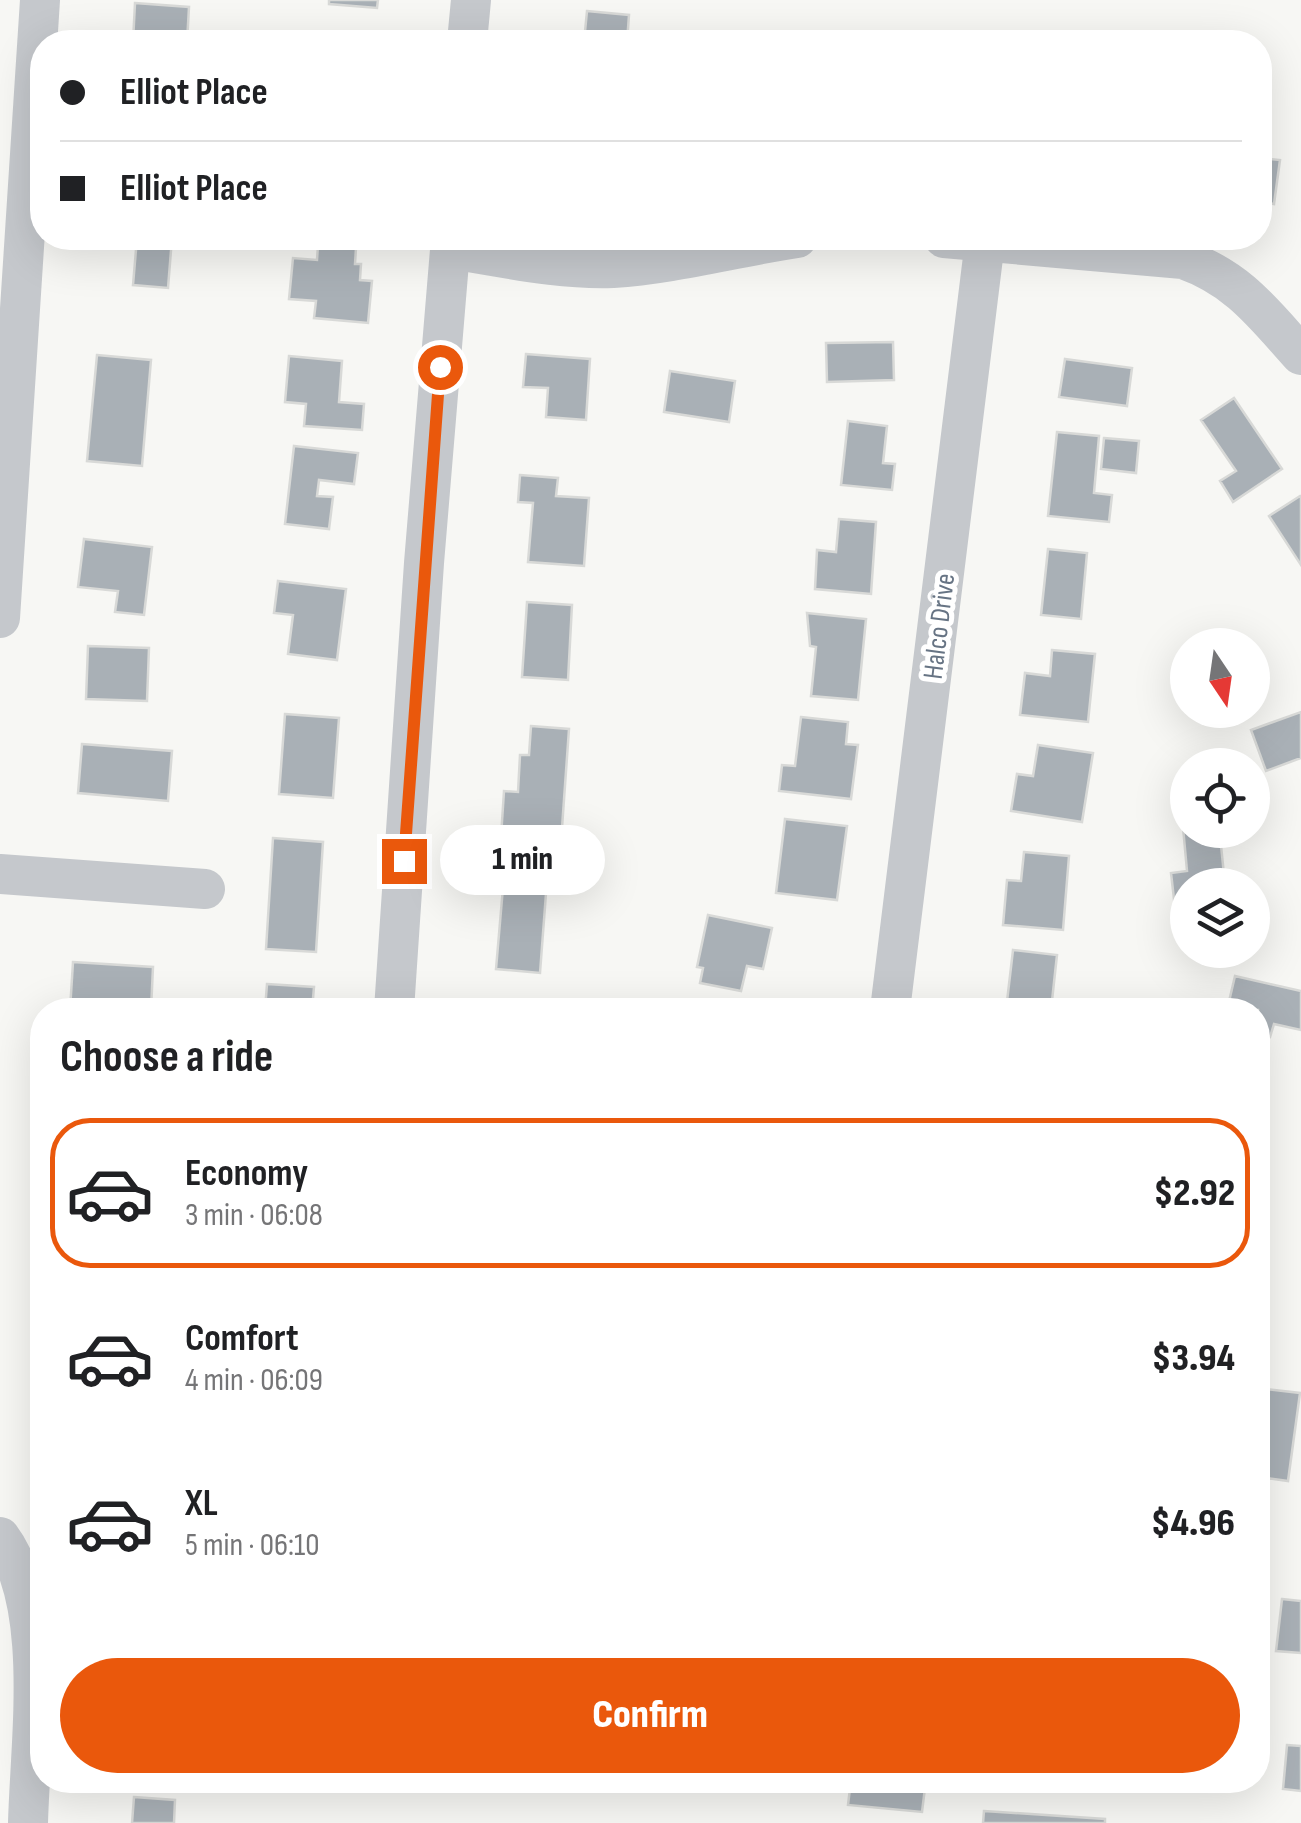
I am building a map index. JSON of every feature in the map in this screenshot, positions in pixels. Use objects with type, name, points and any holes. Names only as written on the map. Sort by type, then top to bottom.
[{"type":"street","points":[[36,30],[40,0]]},
{"type":"street","points":[[469,30],[471,0]]},
{"type":"street","points":[[0,618],[14,198],[30,76]]},
{"type":"street","points":[[395,998],[449,250]]},
{"type":"street","points":[[484,250],[562,266],[610,268],[731,250]]},
{"type":"street","name":"Halco Drive","points":[[891,998],[984,250]]},
{"type":"street","points":[[1084,250],[1183,259],[1214,270],[1241,288],[1301,356]]},
{"type":"street","points":[[0,874],[205,889]]},
{"type":"street","points":[[18,1548],[30,1608]]},
{"type":"street","points":[[28,1823],[30,1720]]},
{"type":"building","points":[[329,0],[378,0],[377,8],[329,4]]},
{"type":"building","points":[[135,3],[189,7],[188,30],[134,30]]},
{"type":"building","points":[[587,11],[629,15],[628,30],[585,30]]},
{"type":"building","points":[[1272,159],[1280,160],[1272,204]]},
{"type":"building","points":[[136,250],[171,250],[168,288],[133,285]]},
{"type":"building","points":[[318,250],[356,250],[355,264],[361,264],[360,280],[372,281],[368,323],[314,318],[316,301],[289,299],[293,258],[317,260]]},
{"type":"building","points":[[893,342],[894,380],[827,382],[826,343]]},
{"type":"building","points":[[526,354],[590,359],[586,420],[546,417],[548,388],[523,387]]},
{"type":"building","points":[[97,355],[151,360],[142,466],[87,461]]},
{"type":"building","points":[[289,356],[342,361],[339,402],[364,404],[362,430],[304,426],[306,404],[285,402]]},
{"type":"building","points":[[1065,359],[1132,368],[1127,406],[1059,397]]},
{"type":"building","points":[[670,371],[735,381],[729,422],[664,412]]},
{"type":"building","points":[[1234,398],[1282,469],[1233,502],[1220,481],[1236,471],[1201,420]]},
{"type":"building","points":[[848,421],[887,426],[883,463],[895,464],[892,490],[841,485]]},
{"type":"building","points":[[1057,432],[1099,436],[1094,493],[1112,495],[1109,522],[1048,516]]},
{"type":"building","points":[[1104,438],[1139,441],[1136,473],[1101,469]]},
{"type":"building","points":[[294,446],[358,453],[354,484],[319,480],[317,496],[333,497],[329,529],[285,524]]},
{"type":"building","points":[[520,475],[558,478],[556,496],[589,498],[584,566],[528,562],[533,503],[518,502]]},
{"type":"building","points":[[1301,497],[1301,565],[1269,516]]},
{"type":"building","points":[[839,519],[876,522],[871,594],[815,589],[817,550],[836,552]]},
{"type":"building","points":[[84,539],[152,547],[144,615],[115,612],[118,591],[78,587]]},
{"type":"building","points":[[1048,549],[1087,553],[1081,619],[1041,615]]},
{"type":"building","points":[[278,581],[346,589],[337,660],[288,654],[293,615],[274,613]]},
{"type":"building","points":[[527,602],[572,605],[568,680],[522,677]]},
{"type":"building","points":[[807,613],[866,619],[858,700],[811,696],[816,647],[810,646]]},
{"type":"building","points":[[88,646],[149,648],[147,701],[86,699]]},
{"type":"building","points":[[1052,650],[1095,654],[1088,722],[1020,715],[1025,673],[1050,676]]},
{"type":"building","points":[[1301,712],[1301,758],[1270,770],[1270,748],[1258,748],[1251,730],[1270,728],[1270,723]]},
{"type":"building","points":[[285,714],[339,718],[333,798],[279,794]]},
{"type":"building","points":[[801,717],[848,722],[846,744],[858,745],[851,799],[779,791],[782,765],[795,766]]},
{"type":"building","points":[[531,726],[569,729],[561,842],[501,837],[504,791],[518,792],[520,755],[529,755]]},
{"type":"building","points":[[82,744],[172,751],[168,801],[78,793]]},
{"type":"building","points":[[1038,745],[1093,753],[1082,822],[1011,811],[1017,774],[1033,776]]},
{"type":"building","points":[[785,819],[847,826],[837,900],[776,893]]},
{"type":"building","points":[[273,838],[323,842],[316,952],[266,949]]},
{"type":"building","points":[[1185,848],[1221,848],[1223,868],[1187,868]]},
{"type":"building","points":[[1024,852],[1069,856],[1063,930],[1003,925],[1007,880],[1021,881]]},
{"type":"building","points":[[505,864],[548,867],[540,973],[496,969]]},
{"type":"building","points":[[708,915],[772,928],[763,969],[747,966],[741,991],[700,983],[703,968],[697,967]]},
{"type":"building","points":[[1013,950],[1057,955],[1052,998],[1007,998]]},
{"type":"building","points":[[73,962],[153,967],[152,998],[71,998]]},
{"type":"building","points":[[1235,976],[1301,991],[1301,1030],[1274,1024],[1270,1037],[1270,998],[1230,998]]},
{"type":"building","points":[[267,984],[314,987],[313,998],[266,998]]},
{"type":"building","points":[[1270,1389],[1300,1393],[1288,1481],[1270,1479]]},
{"type":"building","points":[[1282,1599],[1301,1601],[1301,1653],[1276,1651]]},
{"type":"building","points":[[1287,1745],[1301,1746],[1301,1791],[1283,1789]]},
{"type":"building","points":[[849,1793],[924,1793],[922,1812],[848,1805]]},
{"type":"building","points":[[134,1797],[175,1800],[174,1823],[132,1823]]},
{"type":"building","points":[[984,1811],[1105,1819],[1105,1823],[983,1823]]},
{"type":"route","points":[[404,861],[440,367]]}]
